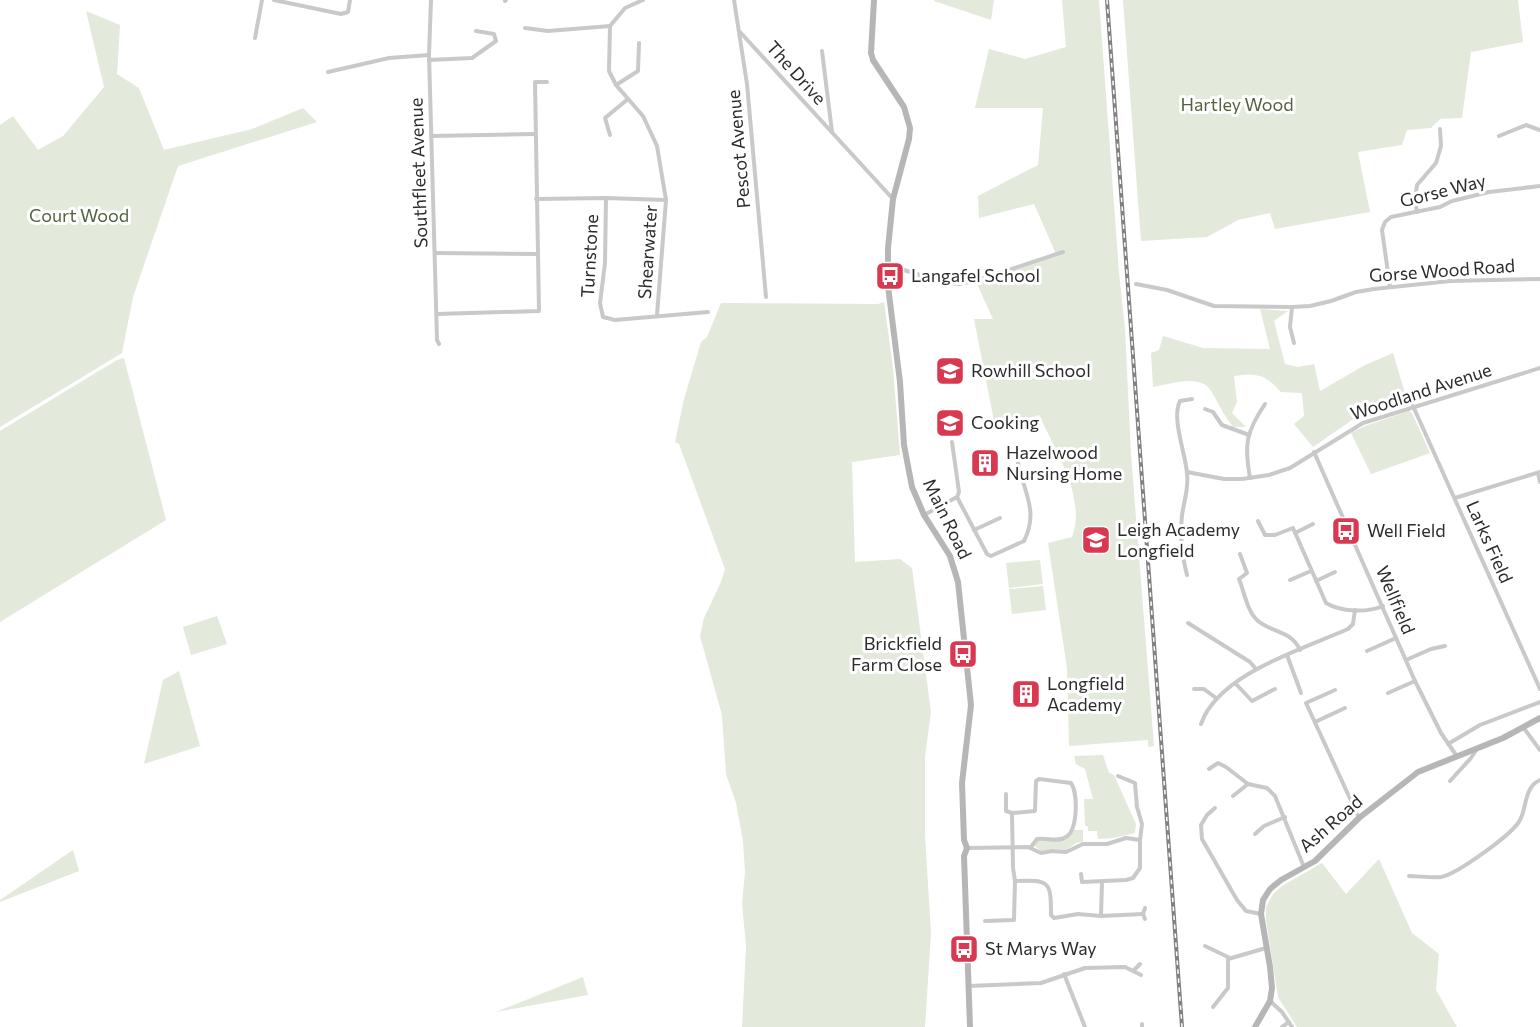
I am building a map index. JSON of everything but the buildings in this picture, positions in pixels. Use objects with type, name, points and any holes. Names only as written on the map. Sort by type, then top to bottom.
[{"type":"main road","name":"Main Road","points":[[874,0],[870,53],[904,106],[910,128],[893,199],[888,265],[889,306],[900,382],[904,445],[912,487],[924,515],[950,556],[958,582],[971,705],[962,783],[964,840],[967,848],[964,856],[970,1027]]},
{"type":"main road","name":"Ash Road","points":[[1261,915],[1263,900],[1270,889],[1325,852],[1359,818],[1418,771],[1477,748],[1540,718]]},
{"type":"main road","points":[[1255,1027],[1269,1001],[1272,988],[1261,915]]},
{"type":"street","points":[[255,38],[262,0]]},
{"type":"street","points":[[274,0],[341,14],[348,12],[350,0]]},
{"type":"street","name":"Southfleet Avenue","points":[[431,0],[429,57],[437,340],[439,344]]},
{"type":"street","points":[[525,28],[548,31],[610,26],[625,8],[643,0]]},
{"type":"street","name":"Pescot Avenue","points":[[734,0],[753,140],[766,297]]},
{"type":"street","name":"Shearwater","points":[[610,26],[609,71],[616,86],[643,116],[657,146],[666,200],[657,315]]},
{"type":"street","points":[[328,72],[389,58],[472,58],[496,41],[494,34],[476,31]]},
{"type":"street","name":"The Drive","points":[[740,32],[893,199]]},
{"type":"street","points":[[616,86],[638,71],[639,43]]},
{"type":"street","name":"The Drive","points":[[822,51],[832,133]]},
{"type":"street","points":[[437,314],[539,311],[536,82],[547,82]]},
{"type":"street","points":[[610,135],[605,118],[628,99]]},
{"type":"street","points":[[1499,136],[1526,125],[1540,130]]},
{"type":"street","points":[[1417,212],[1415,200],[1417,185],[1436,163],[1442,146],[1440,129]]},
{"type":"street","points":[[431,136],[535,134]]},
{"type":"street","name":"Gorse Way","points":[[1390,288],[1382,230],[1385,222],[1391,217],[1440,207],[1452,201],[1489,192],[1540,186]]},
{"type":"street","points":[[536,200],[606,198],[666,200]]},
{"type":"street","name":"Turnstone","points":[[606,198],[605,263],[600,303],[603,317],[615,320],[708,312]]},
{"type":"street","points":[[888,265],[942,282],[959,284],[1064,252]]},
{"type":"street","points":[[435,253],[537,254]]},
{"type":"street","name":"Gorse Wood Road","points":[[1136,284],[1167,290],[1214,306],[1292,307],[1331,302],[1356,291],[1450,281],[1540,279]]},
{"type":"street","points":[[1292,307],[1290,327],[1294,343]]},
{"type":"street","name":"Woodland Avenue","points":[[1187,472],[1224,479],[1269,475],[1290,468],[1363,423],[1540,369]]},
{"type":"street","points":[[1187,575],[1182,551],[1182,515],[1188,486],[1178,406],[1180,401],[1192,399]]},
{"type":"street","points":[[1250,477],[1246,449],[1256,417],[1265,404]]},
{"type":"street","name":"Larks Field","points":[[1413,406],[1540,689]]},
{"type":"street","points":[[1205,409],[1213,412],[1222,425],[1249,435]]},
{"type":"street","points":[[924,515],[957,497],[960,492],[952,442]]},
{"type":"street","name":"Wellfield","points":[[1314,452],[1406,660],[1441,733],[1456,755]]},
{"type":"street","points":[[957,497],[987,554],[991,556],[1024,541],[1031,525],[1031,518],[1018,463]]},
{"type":"street","points":[[1455,498],[1539,473],[1540,482]]},
{"type":"street","points":[[974,530],[1000,518]]},
{"type":"street","points":[[1258,521],[1265,535],[1275,535],[1293,528],[1326,603],[1332,607],[1366,611],[1383,606]]},
{"type":"street","points":[[1295,533],[1313,524]]},
{"type":"street","points":[[1240,554],[1247,573],[1239,579],[1252,613],[1257,620],[1296,640],[1300,650]]},
{"type":"street","points":[[1290,580],[1311,571]]},
{"type":"street","points":[[1316,581],[1335,572]]},
{"type":"street","points":[[1201,724],[1206,711],[1216,698],[1235,683],[1256,669],[1348,629],[1353,624],[1355,610]]},
{"type":"street","points":[[1188,623],[1250,662],[1256,669]]},
{"type":"street","points":[[1367,651],[1396,638]]},
{"type":"street","points":[[1406,660],[1431,649],[1445,646]]},
{"type":"street","points":[[1287,656],[1301,693]]},
{"type":"street","points":[[1388,693],[1416,681]]},
{"type":"street","points":[[1235,683],[1252,701],[1275,689]]},
{"type":"street","points":[[1194,689],[1204,689],[1216,698]]},
{"type":"street","points":[[1335,690],[1306,703],[1359,818]]},
{"type":"street","points":[[1449,744],[1480,724],[1540,702]]},
{"type":"street","points":[[1315,722],[1345,708]]},
{"type":"street","points":[[1523,728],[1540,750]]},
{"type":"street","points":[[1450,781],[1477,748]]},
{"type":"street","points":[[1209,769],[1218,763],[1248,784],[1266,788],[1275,796],[1304,867]]},
{"type":"street","points":[[1081,874],[1082,882],[1126,880],[1137,873],[1140,868],[1142,824],[1137,807],[1135,783],[1118,776]]},
{"type":"street","points":[[1006,794],[1006,811],[1012,813],[1035,810],[1037,807],[1036,782],[1039,779],[1071,783],[1075,788],[1075,823],[1071,832],[1059,840],[1038,838],[1031,847]]},
{"type":"street","points":[[1409,876],[1442,877],[1496,844],[1512,832],[1521,819],[1526,797],[1536,782],[1540,780]]},
{"type":"street","points":[[1233,796],[1248,784]]},
{"type":"street","points":[[1215,808],[1201,825],[1202,839],[1237,900],[1246,911],[1261,915]]},
{"type":"street","points":[[985,921],[1014,920],[1012,813]]},
{"type":"street","points":[[1255,834],[1263,826],[1285,817]]},
{"type":"street","points":[[967,848],[1031,847],[1041,853],[1066,852],[1083,844],[1108,844],[1126,838],[1140,840]]},
{"type":"street","points":[[1015,881],[1042,881],[1047,885],[1051,891],[1051,915],[1054,918],[1078,914],[1144,917],[1145,908]]},
{"type":"street","points":[[1101,916],[1102,882]]},
{"type":"street","points":[[1205,946],[1230,958],[1267,948]]},
{"type":"street","points":[[1213,1007],[1229,986],[1227,962],[1230,958]]},
{"type":"street","points":[[1134,970],[1140,964]]},
{"type":"street","points":[[969,986],[1041,983],[1085,968],[1125,967],[1141,975]]},
{"type":"street","points":[[1064,974],[1085,1027]]},
{"type":"street","points":[[1213,998],[1217,1003]]},
{"type":"street","points":[[1269,1001],[1282,1012],[1290,1025],[1282,1027]]},
{"type":"green space","points":[[934,0],[994,0],[991,20],[934,1]]},
{"type":"green space","points":[[1062,0],[1099,0],[1154,746],[1148,747],[1148,740],[1069,746],[1067,668],[1048,543],[1072,537],[1076,522],[1072,491],[1039,415],[1008,424],[996,431],[974,319],[993,319],[977,284],[1056,254],[1034,204],[979,218],[978,196],[1038,165],[1043,108],[975,108],[989,49],[1025,59],[1066,47]]},
{"type":"green space","name":"Hartley Wood","points":[[1123,0],[1518,0],[1523,42],[1471,52],[1462,118],[1440,119],[1431,128],[1407,130],[1402,145],[1358,152],[1370,212],[1275,229],[1270,213],[1238,220],[1207,237],[1141,241]]},
{"type":"green space","name":"Court Wood","points":[[86,11],[120,25],[117,74],[139,88],[164,150],[252,129],[303,108],[317,122],[178,166],[133,297],[122,353],[0,427],[0,125],[13,116],[38,150],[63,136],[104,87]]},
{"type":"green space","points":[[884,302],[893,368],[900,455],[852,462],[855,562],[900,559],[912,568],[931,712],[925,757],[925,836],[931,933],[925,1027],[742,1027],[746,946],[742,903],[745,872],[743,841],[736,803],[726,774],[722,715],[700,636],[704,618],[725,569],[679,444],[675,442],[684,399],[701,342],[707,337],[721,303],[878,304]]},
{"type":"green space","points":[[1260,309],[1288,311],[1274,321],[1285,364],[1298,367],[1314,364],[1320,391],[1365,365],[1393,353],[1408,403],[1355,418],[1313,447],[1294,424],[1304,416],[1302,393],[1281,392],[1270,381],[1260,376],[1234,376],[1237,402],[1232,413],[1246,427],[1233,427],[1211,391],[1200,382],[1184,381],[1153,387],[1151,353],[1159,350],[1163,336],[1203,348],[1270,349]]},
{"type":"green space","points":[[124,358],[166,520],[0,622],[0,431],[117,360]]},
{"type":"green space","points":[[1409,411],[1430,453],[1371,474],[1351,433]]},
{"type":"green space","points":[[1040,560],[1043,584],[1009,588],[1006,563]]},
{"type":"green space","points":[[1043,586],[1046,610],[1012,614],[1009,589]]},
{"type":"green space","points":[[217,616],[227,644],[191,655],[183,627]]},
{"type":"green space","points":[[179,671],[200,746],[144,764],[163,680]]},
{"type":"green space","points":[[1103,755],[1109,773],[1114,775],[1136,824],[1135,833],[1098,839],[1097,831],[1088,831],[1085,825],[1084,799],[1093,799],[1085,769],[1076,764],[1074,756]]},
{"type":"green space","points":[[1074,830],[1083,830],[1083,842],[1076,843],[1066,850],[1041,851],[1035,846],[1035,842],[1040,840],[1064,839]]},
{"type":"green space","points":[[73,850],[79,871],[0,902],[0,900]]},
{"type":"green space","points":[[1379,859],[1412,933],[1439,954],[1436,990],[1457,1027],[1297,1027],[1278,997],[1266,907],[1273,894],[1282,886],[1322,863],[1346,894]]},
{"type":"green space","points":[[583,977],[588,995],[496,1012]]},
{"type":"railway","points":[[1107,0],[1182,1027]]},
{"type":"place","name":"Langafel School","points":[[890,276]]},
{"type":"place","name":"Rowhill School","points":[[950,371]]},
{"type":"place","name":"Cooking","points":[[950,423]]},
{"type":"place","name":"Hazelwood Nursing Home","points":[[985,463]]},
{"type":"place","name":"Well Field","points":[[1346,531]]},
{"type":"place","name":"Leigh Academy Longfield","points":[[1096,540]]},
{"type":"place","name":"Brickfield Farm Close","points":[[963,654]]},
{"type":"place","name":"Longfield Academy","points":[[1026,694]]},
{"type":"place","name":"St Marys Way","points":[[964,949]]}]
